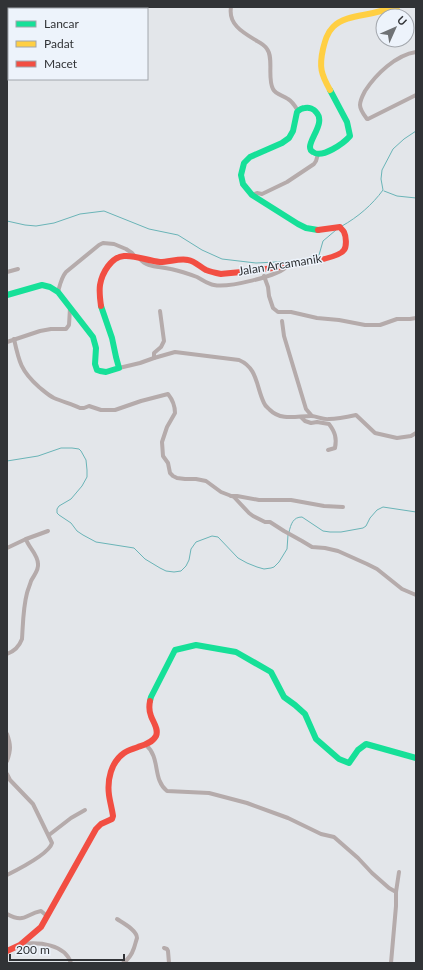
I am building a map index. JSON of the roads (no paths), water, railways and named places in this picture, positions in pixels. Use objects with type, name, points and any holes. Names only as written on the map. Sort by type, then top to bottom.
[{"type":"street","points":[[231,7],[231,19],[237,27],[264,46],[269,52],[272,86],[274,91],[289,99],[298,110],[309,108],[314,110],[318,115],[318,125],[310,148],[312,152],[318,154],[324,153],[345,142],[349,138],[350,134],[347,122],[321,72],[323,45],[328,32],[336,24],[346,19],[397,7]]},
{"type":"street","points":[[416,52],[404,56],[378,74],[364,93],[360,105],[362,112],[368,119],[416,96]]},
{"type":"street","name":"Jalan Arcamanik","points":[[119,368],[100,299],[99,289],[103,274],[108,265],[114,259],[122,256],[164,262],[186,259],[206,270],[221,274],[317,261],[341,253],[345,249],[346,245],[344,232],[342,229],[338,227],[325,230],[315,230],[299,225],[252,195],[243,184],[242,170],[244,163],[253,155],[282,143],[289,138],[293,132],[298,110]]},
{"type":"street","points":[[252,195],[262,194],[287,182],[314,164],[318,154]]},
{"type":"street","points":[[58,292],[63,276],[66,272],[101,244],[110,243],[121,246],[130,251],[145,264],[191,275],[213,285],[239,284],[283,270],[287,265]]},
{"type":"street","points":[[7,272],[18,269]]},
{"type":"street","points":[[264,276],[273,308],[278,312],[291,312],[317,318],[365,325],[380,325],[397,319],[416,318]]},
{"type":"street","points":[[7,295],[42,285],[50,287],[58,292],[93,337],[96,345],[94,363],[98,371],[108,372],[175,352],[239,360],[249,366],[264,404],[271,412],[279,416],[291,418],[312,416],[328,420],[356,415],[375,433],[397,438],[411,436],[416,433]]},
{"type":"street","points":[[7,342],[40,331],[66,329],[69,325],[70,308]]},
{"type":"street","points":[[154,358],[154,353],[161,347],[164,341],[160,311]]},
{"type":"street","points":[[282,321],[284,336],[306,409],[312,416]]},
{"type":"street","points":[[14,339],[20,366],[33,382],[50,396],[80,408],[89,406],[101,410],[115,410],[168,394],[173,404],[175,413],[167,427],[162,442],[162,448],[163,456],[168,463],[168,470],[170,474],[185,480],[196,478],[206,481],[221,492],[235,499],[251,515],[265,522],[270,522],[312,547],[338,551],[367,564],[377,569],[402,588],[416,595]]},
{"type":"street","points":[[301,417],[305,421],[311,423],[317,422],[329,424],[334,431],[336,440],[335,448],[328,450]]},
{"type":"street","points":[[229,496],[259,500],[291,500],[324,506],[343,507]]},
{"type":"street","points":[[7,548],[26,538],[48,531]]},
{"type":"street","points":[[7,654],[13,652],[20,644],[22,639],[25,605],[28,591],[31,580],[38,568],[37,558],[26,538]]},
{"type":"street","points":[[7,951],[20,944],[41,927],[96,830],[100,824],[112,819],[113,816],[109,794],[109,782],[112,768],[117,758],[124,752],[146,745],[155,738],[157,729],[150,713],[149,704],[151,697],[175,650],[196,645],[236,652],[271,672],[284,697],[305,714],[316,739],[339,759],[349,763],[358,750],[366,744],[416,758]]},
{"type":"street","points":[[7,734],[10,744],[10,752],[7,761]]},
{"type":"street","points":[[146,745],[155,757],[158,779],[166,791],[209,793],[247,803],[288,818],[321,834],[334,837],[358,858],[372,873],[389,888],[396,892]]},
{"type":"street","points":[[7,774],[10,780],[33,804],[52,843],[52,846],[49,849],[26,865],[7,875]]},
{"type":"street","points":[[48,835],[67,820],[86,810]]},
{"type":"street","points":[[390,963],[399,872]]},
{"type":"street","points":[[7,914],[14,918],[20,919],[41,911],[47,916]]},
{"type":"street","points":[[117,919],[133,930],[137,938],[133,952],[124,963]]},
{"type":"street","points":[[20,944],[40,944],[60,949],[70,958],[71,963]]},
{"type":"street","points":[[164,948],[168,951],[169,963]]},
{"type":"waterway","points":[[342,226],[354,219],[374,201],[383,190],[381,179],[382,170],[393,149],[416,131]]},
{"type":"waterway","points":[[384,191],[397,196],[416,198]]},
{"type":"waterway","points":[[7,221],[36,226],[54,223],[80,214],[104,211],[149,229],[178,235],[202,250],[222,259],[256,263],[296,261]]},
{"type":"waterway","points":[[301,260],[319,255],[323,241],[336,230]]},
{"type":"waterway","points":[[7,461],[38,456],[61,448],[79,449],[86,460],[87,477],[82,486],[71,499],[59,506],[57,513],[71,523],[77,531],[96,542],[134,548],[145,559],[166,571],[181,571],[186,566],[191,549],[196,542],[212,536],[218,537],[238,558],[247,563],[264,569],[271,568],[279,562],[287,549],[288,535]]},
{"type":"waterway","points":[[289,532],[294,520],[299,517],[302,517],[323,531],[341,532],[363,528],[377,510],[383,507],[416,512]]}]
